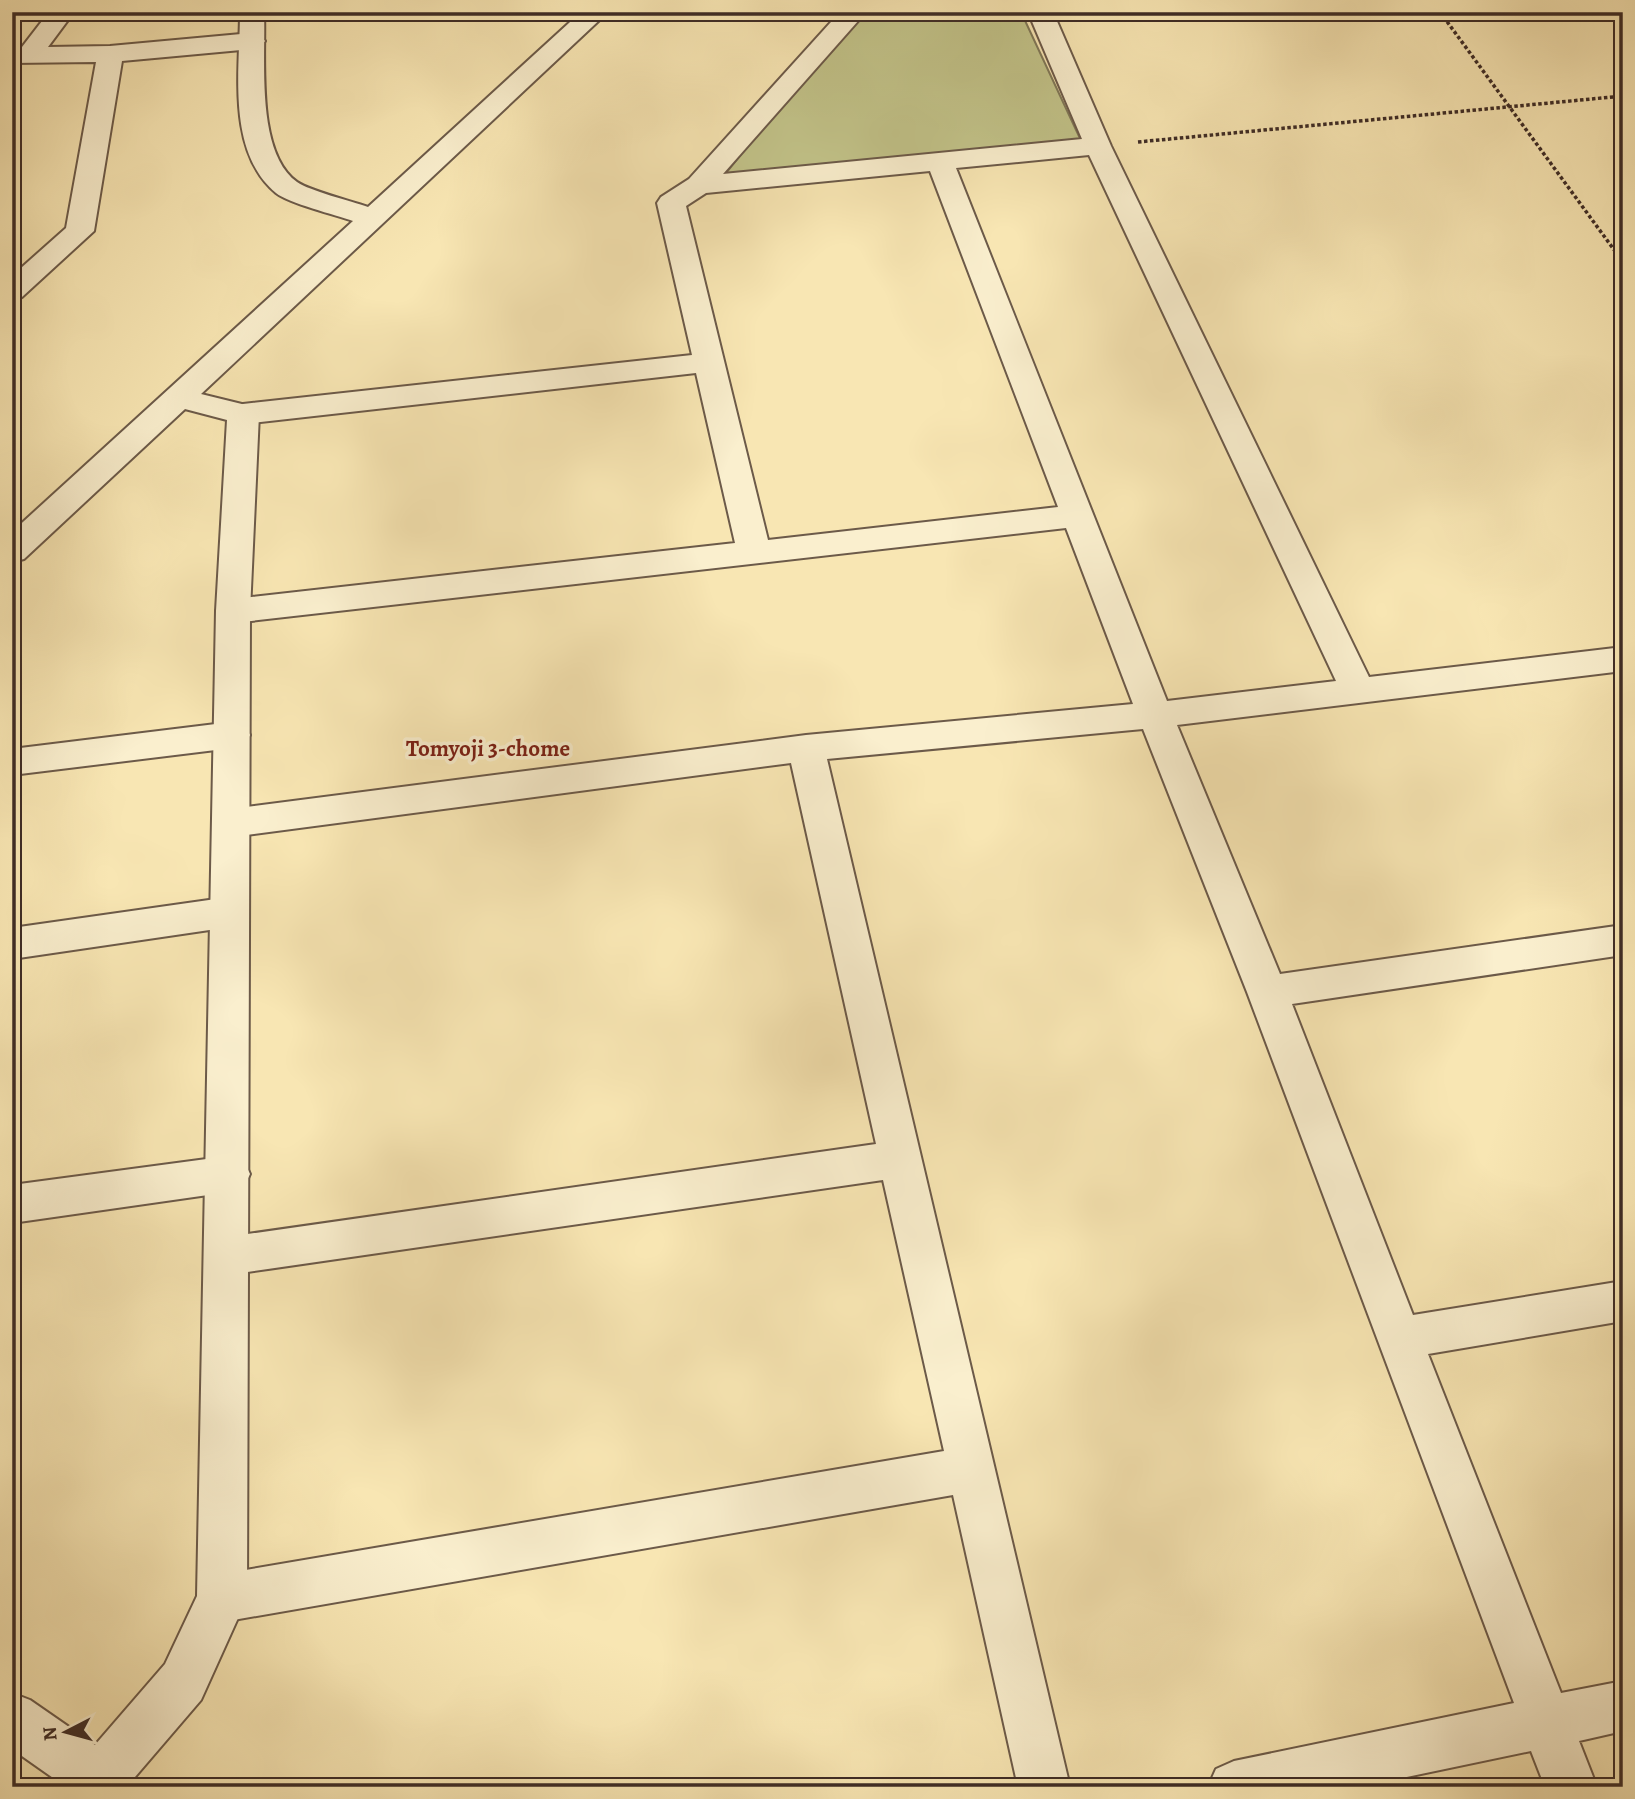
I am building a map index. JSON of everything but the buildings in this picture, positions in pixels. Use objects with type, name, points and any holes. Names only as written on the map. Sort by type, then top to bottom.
[{"type":"street","points":[[21,55],[62,12]]},
{"type":"street","points":[[253,12],[254,124],[265,161],[287,188],[374,219]]},
{"type":"street","points":[[12,551],[596,12]]},
{"type":"street","points":[[754,552],[671,204],[699,185],[854,12]]},
{"type":"street","points":[[1041,12],[1098,146],[1358,691]]},
{"type":"street","points":[[21,55],[110,54],[252,41]]},
{"type":"street","points":[[12,290],[80,231],[110,54]]},
{"type":"street","points":[[699,185],[1098,146]]},
{"type":"street","points":[[940,161],[1267,992],[1572,1787]]},
{"type":"street","points":[[179,398],[243,414],[709,362]]},
{"type":"street","points":[[12,1718],[101,1783],[183,1682],[222,1598],[229,1174],[233,611],[243,414]]},
{"type":"street","points":[[233,611],[1078,516]]},
{"type":"street","points":[[231,823],[806,748],[1156,715],[1623,659]]},
{"type":"street","points":[[12,762],[232,735]]},
{"type":"street","points":[[806,748],[1044,1787]]},
{"type":"street","points":[[12,944],[230,912]]},
{"type":"street","points":[[1267,992],[1623,940]]},
{"type":"street","points":[[227,1256],[900,1159]]},
{"type":"street","points":[[12,1204],[229,1174]]},
{"type":"street","points":[[1398,1338],[1623,1301]]},
{"type":"street","points":[[222,1598],[972,1469]]},
{"type":"street","points":[[1234,1787],[1623,1706]]},
{"type":"path","points":[[1440,12],[1623,262]]},
{"type":"path","points":[[1098,146],[1623,96]]},
{"type":"green space","points":[[855,12],[1021,12],[1084,147],[718,183]]},
{"type":"district","name":"Tomyoji 3-chome","points":[[488,748]]}]
